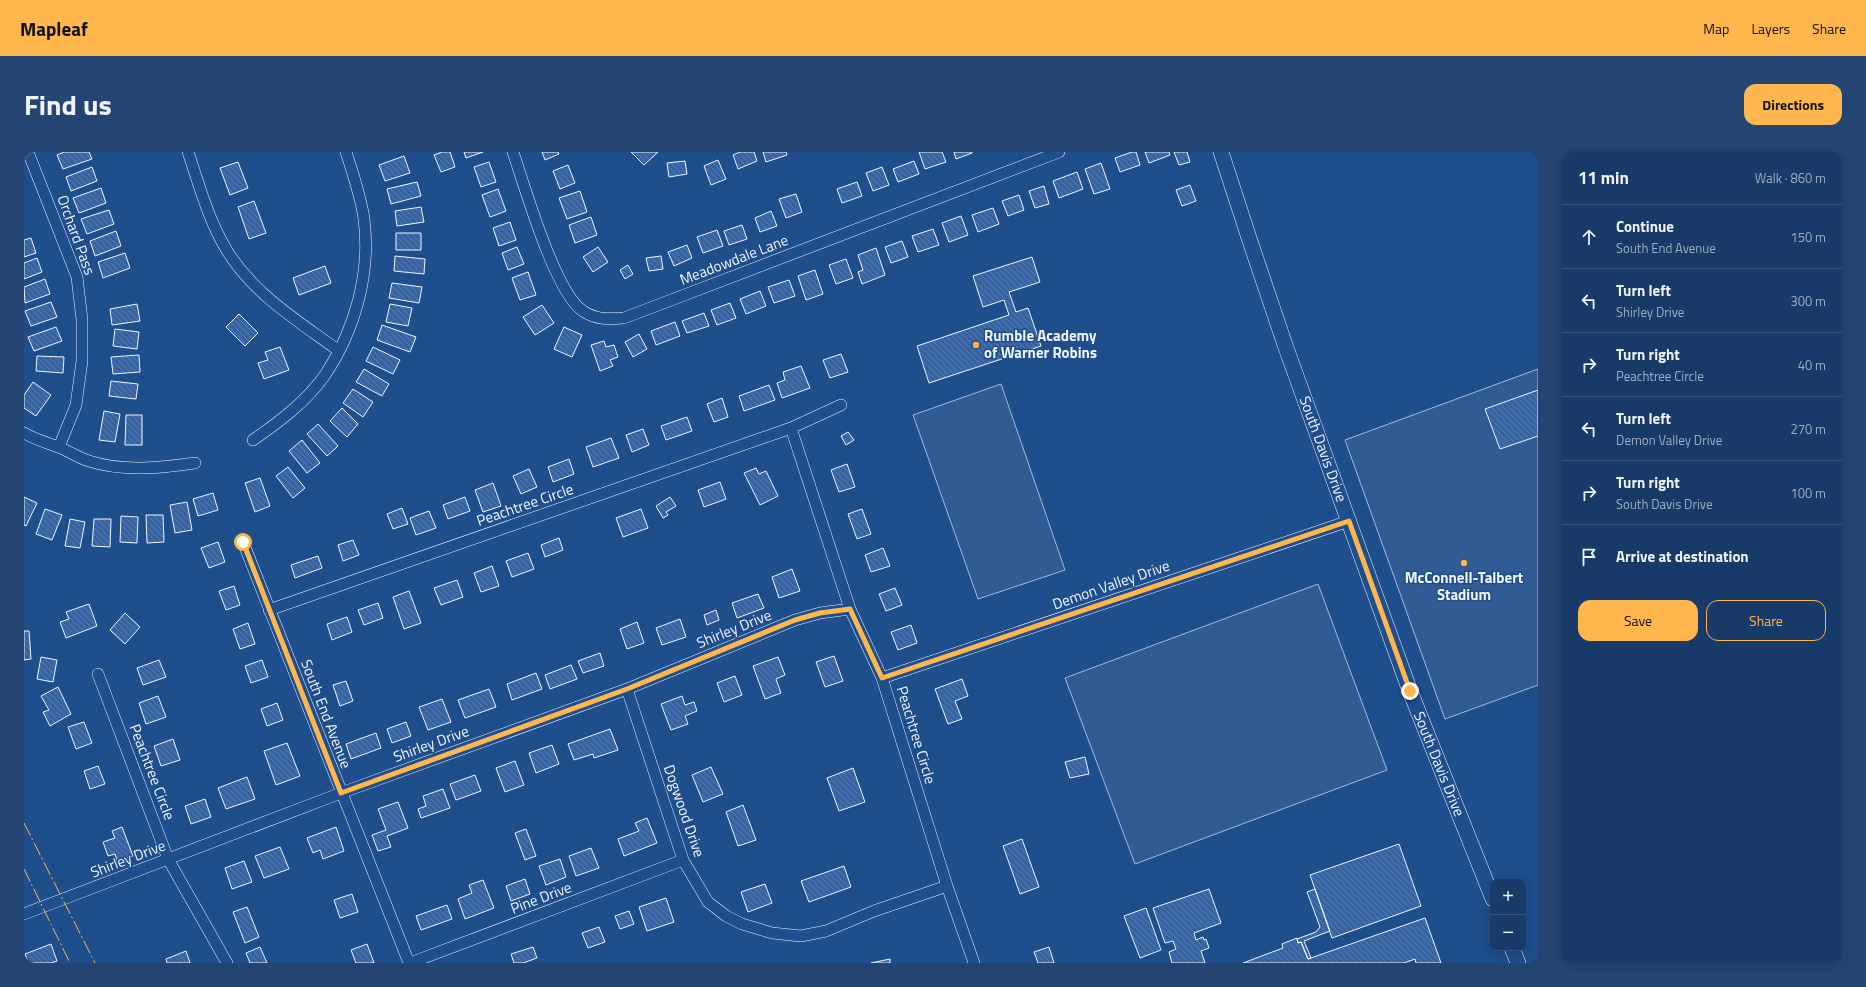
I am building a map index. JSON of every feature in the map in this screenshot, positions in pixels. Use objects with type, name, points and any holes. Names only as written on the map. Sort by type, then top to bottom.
[{"type":"street","name":"Orchard Pass","points":[[28,152],[77,278],[82,320],[82,361],[76,405],[59,448]]},
{"type":"street","points":[[188,152],[217,233],[226,250],[243,273],[276,305],[339,350]]},
{"type":"street","points":[[253,440],[281,421],[304,399],[324,376],[339,350],[358,304],[363,276],[365,247],[364,219],[346,152]]},
{"type":"street","name":"Meadowdale Lane","points":[[513,152],[552,264],[569,298],[582,311],[598,319],[624,318],[1059,152]]},
{"type":"street","name":"South Davis Drive","points":[[1222,152],[1256,260],[1410,691],[1490,891]]},
{"type":"street","name":"Peachtree Circle","points":[[269,610],[792,428],[841,405]]},
{"type":"street","name":"Peachtree Circle","points":[[792,428],[850,609],[882,678],[947,886],[974,963]]},
{"type":"street","points":[[24,433],[38,441],[59,448],[88,461],[112,467],[165,467],[195,463]]},
{"type":"street","name":"Demon Valley Drive","points":[[882,678],[1349,521]]},
{"type":"street","name":"South End Avenue","points":[[243,542],[341,793],[410,963]]},
{"type":"street","name":"Shirley Drive","points":[[24,914],[341,793],[627,689],[795,620],[820,613],[850,609]]},
{"type":"street","name":"Peachtree Circle","points":[[98,674],[168,859],[227,963]]},
{"type":"street","name":"Dogwood Drive","points":[[627,689],[683,860],[708,902],[726,916],[742,924],[772,933],[801,936],[826,931],[874,911],[947,886]]},
{"type":"street","name":"Pine Drive","points":[[410,963],[683,860]]},
{"type":"street","points":[[1513,951],[1518,963]]},
{"type":"shaded area","name":"McConnell-Talbert Stadium","points":[[1538,369],[1538,685],[1445,719],[1345,440]]},
{"type":"shaded area","points":[[1001,384],[1065,570],[978,599],[913,415]]},
{"type":"shaded area","points":[[1318,584],[1387,770],[1135,864],[1065,678]]},
{"type":"building","points":[[64,152],[89,152],[92,159],[63,169],[57,155]]},
{"type":"building","points":[[442,152],[450,152],[455,167],[441,172],[434,155]]},
{"type":"building","points":[[464,152],[483,152],[466,158]]},
{"type":"building","points":[[542,152],[558,152],[559,154],[545,160]]},
{"type":"building","points":[[631,152],[658,152],[644,165]]},
{"type":"building","points":[[740,152],[754,152],[757,161],[738,169],[733,155]]},
{"type":"building","points":[[763,152],[786,152],[787,155],[766,162]]},
{"type":"building","points":[[919,152],[942,152],[946,162],[925,169]]},
{"type":"building","points":[[954,152],[972,152],[972,153],[956,159]]},
{"type":"building","points":[[1136,152],[1140,165],[1120,172],[1115,158]]},
{"type":"building","points":[[1145,152],[1169,152],[1170,155],[1149,163]]},
{"type":"building","points":[[1174,152],[1187,152],[1190,162],[1179,165]]},
{"type":"building","points":[[404,156],[410,173],[385,181],[379,165]]},
{"type":"building","points":[[718,160],[726,179],[711,185],[704,166]]},
{"type":"building","points":[[685,161],[687,174],[669,177],[667,163]]},
{"type":"building","points":[[914,161],[919,174],[898,182],[893,169]]},
{"type":"building","points":[[238,162],[248,188],[230,195],[220,168]]},
{"type":"building","points":[[489,162],[496,182],[481,187],[474,167]]},
{"type":"building","points":[[1101,163],[1110,189],[1094,194],[1085,169]]},
{"type":"building","points":[[568,165],[575,183],[560,189],[553,171]]},
{"type":"building","points":[[92,167],[97,181],[71,191],[66,177]]},
{"type":"building","points":[[882,167],[889,185],[873,191],[866,173]]},
{"type":"building","points":[[1077,172],[1083,189],[1059,198],[1053,181]]},
{"type":"building","points":[[417,182],[421,196],[391,204],[387,189]]},
{"type":"building","points":[[857,182],[862,196],[842,203],[837,189]]},
{"type":"building","points":[[1190,185],[1196,201],[1182,206],[1176,190]]},
{"type":"building","points":[[1044,186],[1049,204],[1035,208],[1029,191]]},
{"type":"building","points":[[101,188],[106,203],[79,213],[73,198]]},
{"type":"building","points":[[498,189],[506,211],[490,217],[482,195]]},
{"type":"building","points":[[580,191],[587,212],[567,219],[559,198]]},
{"type":"building","points":[[796,194],[802,212],[786,218],[779,199]]},
{"type":"building","points":[[1019,195],[1024,210],[1008,216],[1002,201]]},
{"type":"building","points":[[254,201],[266,233],[249,239],[238,207]]},
{"type":"building","points":[[421,207],[424,222],[397,226],[395,211]]},
{"type":"building","points":[[993,208],[999,224],[978,232],[972,215]]},
{"type":"building","points":[[109,210],[114,224],[87,234],[81,219]]},
{"type":"building","points":[[771,211],[777,226],[760,232],[755,218]]},
{"type":"building","points":[[961,216],[968,235],[949,242],[942,223]]},
{"type":"building","points":[[591,217],[597,235],[575,243],[569,225]]},
{"type":"building","points":[[510,222],[516,240],[499,246],[493,228]]},
{"type":"building","points":[[742,225],[747,239],[729,245],[724,231]]},
{"type":"building","points":[[933,229],[939,245],[918,252],[912,236]]},
{"type":"building","points":[[717,230],[723,246],[703,253],[697,237]]},
{"type":"building","points":[[116,231],[121,246],[95,256],[90,241]]},
{"type":"building","points":[[396,233],[421,233],[421,250],[396,250]]},
{"type":"building","points":[[31,238],[36,253],[24,257],[24,240]]},
{"type":"building","points":[[902,241],[908,257],[891,263],[885,247]]},
{"type":"building","points":[[687,245],[692,258],[674,266],[668,252]]},
{"type":"building","points":[[517,247],[524,264],[508,270],[502,253]]},
{"type":"building","points":[[598,247],[608,262],[593,272],[583,257]]},
{"type":"building","points":[[876,248],[885,275],[862,284],[858,272],[863,270],[858,255]]},
{"type":"building","points":[[125,253],[130,268],[103,278],[98,262]]},
{"type":"building","points":[[395,256],[425,259],[424,274],[394,271]]},
{"type":"building","points":[[661,256],[663,269],[649,271],[646,258]]},
{"type":"building","points":[[1032,257],[1040,282],[1009,292],[1016,312],[1028,308],[1041,346],[929,383],[917,346],[1009,315],[1004,300],[983,307],[973,276]]},
{"type":"building","points":[[37,258],[42,272],[24,279],[24,263]]},
{"type":"building","points":[[846,259],[853,278],[836,284],[829,265]]},
{"type":"building","points":[[628,265],[633,274],[625,279],[620,270]]},
{"type":"building","points":[[325,266],[331,283],[299,295],[293,278]]},
{"type":"building","points":[[815,270],[823,294],[806,300],[798,276]]},
{"type":"building","points":[[528,272],[536,295],[520,300],[512,278]]},
{"type":"building","points":[[45,279],[50,294],[25,303],[24,287]]},
{"type":"building","points":[[789,280],[795,296],[774,303],[768,287]]},
{"type":"building","points":[[392,283],[422,287],[419,303],[389,298]]},
{"type":"building","points":[[760,291],[766,306],[746,314],[740,299]]},
{"type":"building","points":[[51,302],[57,317],[31,326],[25,311]]},
{"type":"building","points":[[730,303],[736,318],[717,325],[711,310]]},
{"type":"building","points":[[137,304],[140,321],[112,325],[110,309]]},
{"type":"building","points":[[390,304],[412,308],[408,326],[386,322]]},
{"type":"building","points":[[542,305],[554,323],[535,335],[523,317]]},
{"type":"building","points":[[704,313],[709,326],[687,333],[682,321]]},
{"type":"building","points":[[239,314],[258,333],[245,346],[226,327]]},
{"type":"building","points":[[675,322],[680,336],[656,345],[651,331]]},
{"type":"building","points":[[382,325],[416,337],[410,352],[377,340]]},
{"type":"building","points":[[56,327],[62,341],[34,351],[28,337]]},
{"type":"building","points":[[564,327],[582,335],[572,357],[554,349]]},
{"type":"building","points":[[115,329],[139,332],[137,349],[113,346]]},
{"type":"building","points":[[639,334],[647,349],[633,357],[625,342]]},
{"type":"building","points":[[604,341],[606,347],[614,345],[618,357],[610,360],[613,366],[600,371],[591,345]]},
{"type":"building","points":[[280,347],[289,370],[264,379],[258,363],[268,360],[265,352]]},
{"type":"building","points":[[373,347],[400,360],[393,374],[366,361]]},
{"type":"building","points":[[841,354],[848,372],[830,378],[823,360]]},
{"type":"building","points":[[139,355],[140,372],[113,374],[111,357]]},
{"type":"building","points":[[37,356],[64,357],[63,373],[36,371]]},
{"type":"building","points":[[801,366],[810,388],[782,398],[777,383],[785,380],[783,372]]},
{"type":"building","points":[[364,369],[389,384],[382,396],[356,382]]},
{"type":"building","points":[[111,381],[138,384],[136,399],[109,396]]},
{"type":"building","points":[[33,382],[51,395],[36,416],[24,408],[24,395]]},
{"type":"building","points":[[769,385],[775,400],[744,411],[739,396]]},
{"type":"building","points":[[353,389],[373,402],[363,417],[343,403]]},
{"type":"building","points":[[1538,390],[1538,436],[1500,449],[1485,409]]},
{"type":"building","points":[[722,398],[728,417],[714,422],[707,404]]},
{"type":"building","points":[[342,408],[358,424],[347,437],[330,421]]},
{"type":"building","points":[[104,411],[120,414],[115,442],[99,440]]},
{"type":"building","points":[[126,415],[142,415],[142,445],[125,445]]},
{"type":"building","points":[[687,417],[692,431],[666,440],[661,426]]},
{"type":"building","points":[[318,424],[338,446],[327,456],[307,434]]},
{"type":"building","points":[[643,429],[649,445],[632,452],[626,435]]},
{"type":"building","points":[[848,432],[854,440],[846,445],[841,436]]},
{"type":"building","points":[[611,438],[619,458],[593,467],[586,447]]},
{"type":"building","points":[[302,440],[320,463],[307,473],[289,451]]},
{"type":"building","points":[[569,459],[574,474],[553,482],[548,467]]},
{"type":"building","points":[[847,464],[855,487],[839,492],[831,470]]},
{"type":"building","points":[[288,467],[305,488],[293,498],[276,476]]},
{"type":"building","points":[[756,468],[759,474],[766,471],[778,496],[760,505],[744,473]]},
{"type":"building","points":[[529,469],[537,487],[521,494],[513,476]]},
{"type":"building","points":[[260,478],[270,506],[255,512],[245,483]]},
{"type":"building","points":[[720,482],[726,499],[704,507],[698,490]]},
{"type":"building","points":[[493,483],[501,506],[483,512],[475,490]]},
{"type":"building","points":[[213,493],[218,510],[198,516],[193,499]]},
{"type":"building","points":[[24,497],[37,503],[26,526],[24,525]]},
{"type":"building","points":[[465,497],[470,511],[448,519],[443,505]]},
{"type":"building","points":[[670,497],[676,506],[666,512],[668,515],[663,518],[656,506]]},
{"type":"building","points":[[187,502],[192,530],[175,533],[170,505]]},
{"type":"building","points":[[402,508],[408,524],[393,529],[387,514]]},
{"type":"building","points":[[45,509],[62,515],[52,540],[36,534]]},
{"type":"building","points":[[641,509],[648,528],[623,537],[616,518]]},
{"type":"building","points":[[862,509],[871,534],[857,539],[848,514]]},
{"type":"building","points":[[429,511],[436,528],[416,535],[410,518]]},
{"type":"building","points":[[146,515],[163,515],[164,542],[147,543]]},
{"type":"building","points":[[121,516],[138,517],[137,543],[120,542]]},
{"type":"building","points":[[70,519],[85,522],[80,548],[65,546]]},
{"type":"building","points":[[94,519],[111,519],[110,547],[92,546]]},
{"type":"building","points":[[559,538],[563,550],[545,557],[541,545]]},
{"type":"building","points":[[353,540],[359,555],[343,561],[338,545]]},
{"type":"building","points":[[218,542],[225,562],[209,568],[201,548]]},
{"type":"building","points":[[883,548],[890,566],[871,572],[865,555]]},
{"type":"building","points":[[528,553],[534,569],[512,577],[506,561]]},
{"type":"building","points":[[318,556],[322,568],[295,578],[291,565]]},
{"type":"building","points":[[492,566],[499,586],[481,592],[474,573]]},
{"type":"building","points":[[792,569],[800,591],[779,598],[772,577]]},
{"type":"building","points":[[457,580],[463,597],[441,605],[434,588]]},
{"type":"building","points":[[234,586],[240,605],[226,610],[219,591]]},
{"type":"building","points":[[895,588],[902,605],[886,611],[879,594]]},
{"type":"building","points":[[409,591],[421,623],[404,629],[393,597]]},
{"type":"building","points":[[758,594],[764,608],[737,618],[732,603]]},
{"type":"building","points":[[378,603],[383,618],[364,625],[358,610]]},
{"type":"building","points":[[89,604],[97,626],[66,638],[60,622],[69,619],[66,612]]},
{"type":"building","points":[[716,610],[719,620],[707,625],[704,615]]},
{"type":"building","points":[[125,613],[140,627],[125,644],[110,630]]},
{"type":"building","points":[[347,617],[352,632],[332,640],[327,624]]},
{"type":"building","points":[[680,619],[686,637],[662,645],[656,628]]},
{"type":"building","points":[[637,622],[644,643],[627,649],[620,629]]},
{"type":"building","points":[[248,623],[255,644],[240,649],[233,629]]},
{"type":"building","points":[[911,625],[917,643],[898,650],[891,632]]},
{"type":"building","points":[[24,631],[29,631],[31,659],[24,660]]},
{"type":"building","points":[[600,653],[604,666],[583,673],[578,661]]},
{"type":"building","points":[[834,656],[843,681],[825,687],[816,662]]},
{"type":"building","points":[[41,657],[57,660],[53,682],[37,679]]},
{"type":"building","points":[[778,657],[785,675],[776,679],[781,693],[765,699],[753,666]]},
{"type":"building","points":[[159,660],[166,677],[143,685],[137,668]]},
{"type":"building","points":[[262,660],[268,677],[251,683],[245,666]]},
{"type":"building","points":[[571,665],[577,679],[550,689],[545,675]]},
{"type":"building","points":[[536,673],[542,689],[512,700],[507,684]]},
{"type":"building","points":[[735,676],[742,695],[724,702],[717,683]]},
{"type":"building","points":[[962,679],[968,696],[955,701],[962,719],[948,724],[935,689]]},
{"type":"building","points":[[346,681],[353,701],[340,706],[333,685]]},
{"type":"building","points":[[58,687],[71,714],[50,726],[43,712],[49,710],[41,696]]},
{"type":"building","points":[[489,689],[496,707],[465,718],[458,700]]},
{"type":"building","points":[[158,696],[166,717],[146,724],[139,703]]},
{"type":"building","points":[[682,696],[685,705],[694,702],[697,711],[685,716],[688,724],[671,730],[661,704]]},
{"type":"building","points":[[442,699],[451,722],[428,730],[419,707]]},
{"type":"building","points":[[277,703],[283,720],[267,726],[261,709]]},
{"type":"building","points":[[84,722],[92,743],[76,749],[68,727]]},
{"type":"building","points":[[406,722],[411,736],[392,743],[387,729]]},
{"type":"building","points":[[610,729],[618,750],[594,758],[593,754],[574,760],[568,744]]},
{"type":"building","points":[[376,733],[381,748],[351,759],[346,744]]},
{"type":"building","points":[[173,739],[180,760],[161,766],[154,746]]},
{"type":"building","points":[[287,743],[300,776],[276,785],[264,751]]},
{"type":"building","points":[[552,745],[559,764],[536,773],[529,753]]},
{"type":"building","points":[[1085,757],[1089,774],[1070,778],[1065,762]]},
{"type":"building","points":[[515,761],[524,785],[505,792],[496,768]]},
{"type":"building","points":[[98,766],[105,784],[90,789],[84,771]]},
{"type":"building","points":[[711,767],[723,794],[703,802],[692,775]]},
{"type":"building","points":[[853,768],[865,802],[839,811],[827,778]]},
{"type":"building","points":[[475,775],[481,791],[456,800],[450,784]]},
{"type":"building","points":[[247,777],[255,799],[226,809],[218,788]]},
{"type":"building","points":[[443,789],[450,808],[421,818],[418,809],[426,806],[423,796]]},
{"type":"building","points":[[205,799],[211,817],[191,824],[185,806]]},
{"type":"building","points":[[398,802],[408,828],[387,836],[391,847],[378,851],[372,835],[386,830],[378,809]]},
{"type":"building","points":[[743,805],[756,840],[738,846],[726,812]]},
{"type":"building","points":[[647,818],[657,843],[624,856],[618,839],[639,831],[635,823]]},
{"type":"building","points":[[122,827],[133,856],[117,861],[115,854],[108,856],[103,842],[115,838],[112,831]]},
{"type":"building","points":[[336,827],[344,851],[323,859],[320,850],[313,853],[307,838]]},
{"type":"building","points":[[526,829],[536,856],[525,860],[515,833]]},
{"type":"building","points":[[1022,839],[1039,887],[1020,894],[1003,846]]},
{"type":"building","points":[[1399,844],[1421,906],[1332,938],[1310,875]]},
{"type":"building","points":[[280,847],[289,869],[264,878],[255,856]]},
{"type":"building","points":[[591,848],[599,868],[576,876],[569,856]]},
{"type":"building","points":[[560,859],[566,877],[546,885],[539,866]]},
{"type":"building","points":[[244,861],[252,882],[232,889],[225,868]]},
{"type":"building","points":[[844,866],[851,887],[809,902],[801,881]]},
{"type":"building","points":[[525,879],[530,894],[511,901],[506,886]]},
{"type":"building","points":[[483,880],[494,908],[465,919],[458,899],[472,893],[469,885]]},
{"type":"building","points":[[765,884],[772,903],[748,912],[741,892]]},
{"type":"building","points":[[1209,889],[1221,923],[1194,933],[1196,940],[1203,937],[1204,940],[1206,939],[1209,948],[1201,951],[1205,963],[1172,963],[1169,952],[1176,949],[1173,941],[1165,943],[1153,908]]},
{"type":"building","points":[[1315,889],[1330,931],[1304,941],[1311,958],[1308,959],[1301,942],[1298,943],[1297,939],[1316,932],[1320,927],[1307,892]]},
{"type":"building","points":[[352,894],[358,912],[340,918],[334,900]]},
{"type":"building","points":[[666,898],[674,922],[647,931],[639,907]]},
{"type":"building","points":[[447,905],[452,919],[421,930],[416,916]]},
{"type":"building","points":[[247,907],[259,937],[245,943],[233,912]]},
{"type":"building","points":[[1146,908],[1161,950],[1140,958],[1124,916]]},
{"type":"building","points":[[629,911],[634,924],[620,929],[615,916]]},
{"type":"building","points":[[1425,918],[1441,963],[1416,963],[1415,959],[1404,963],[1243,963],[1283,948],[1282,944],[1297,938],[1298,943],[1301,942],[1308,959]]},
{"type":"building","points":[[599,927],[605,942],[588,948],[582,933]]},
{"type":"building","points":[[51,944],[57,961],[51,963],[28,963],[25,954]]},
{"type":"building","points":[[367,944],[374,963],[356,963],[351,950]]},
{"type":"building","points":[[260,947],[267,963],[250,963],[246,953]]},
{"type":"building","points":[[533,947],[537,958],[523,963],[514,963],[511,954]]},
{"type":"building","points":[[1049,947],[1054,963],[1038,963],[1034,952]]},
{"type":"building","points":[[186,951],[190,963],[167,963],[166,959]]},
{"type":"building","points":[[890,959],[890,963],[871,963]]},
{"type":"power","points":[[24,823],[95,963]]},
{"type":"power","points":[[24,869],[70,963]]},
{"type":"place","name":"Rumble Academy of Warner Robins","points":[[976,345]]},
{"type":"place","name":"McConnell-Talbert Stadium","points":[[1464,563]]},
{"type":"route","points":[[243,542],[341,793],[627,689],[795,620],[820,613],[850,609],[882,678],[1349,521],[1410,691]]}]
